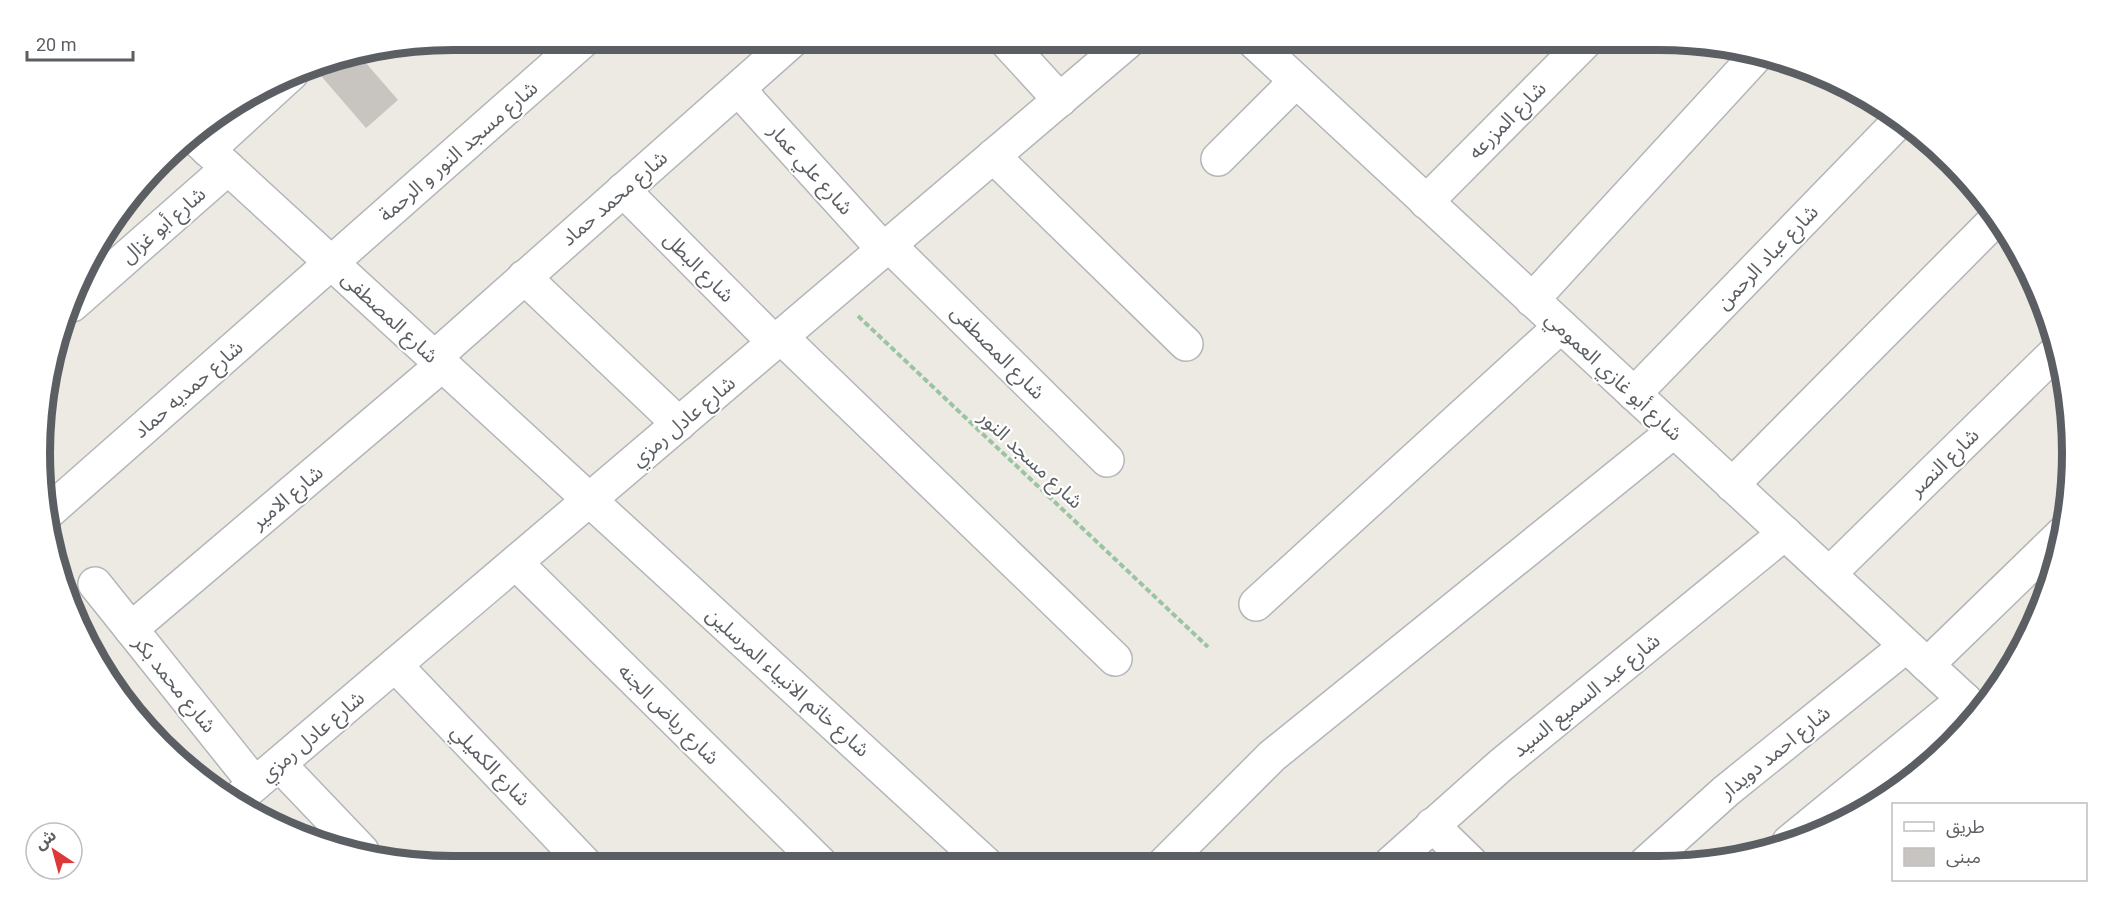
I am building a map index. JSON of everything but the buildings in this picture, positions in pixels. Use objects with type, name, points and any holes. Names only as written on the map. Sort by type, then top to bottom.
[{"type":"street","name":"شارع مسجد النور و الرحمة","points":[[331,263],[573,50]]},
{"type":"street","name":"شارع محمد حماد","points":[[438,361],[524,277],[782,50]]},
{"type":"street","points":[[1014,50],[1059,100]]},
{"type":"street","name":"شارع عادل رمزي","points":[[256,783],[1118,50]]},
{"type":"street","name":"شارع أبو غازي العمومي","points":[[1263,50],[1971,705]]},
{"type":"street","name":"شارع المزرعه","points":[[1426,202],[1577,50]]},
{"type":"street","points":[[1532,300],[1752,60]]},
{"type":"street","points":[[1218,159],[1296,81]]},
{"type":"street","name":"شارع علي عمار","points":[[738,89],[886,247]]},
{"type":"street","name":"شارع أبو غزال","points":[[82,294],[209,150],[271,93]]},
{"type":"street","name":"شارع عباد الرحمن","points":[[1634,394],[1894,126]]},
{"type":"street","name":"شارع المصطفى","points":[[209,150],[589,500]]},
{"type":"street","points":[[993,156],[1186,344]]},
{"type":"street","name":"شارع البطل","points":[[623,190],[1115,659]]},
{"type":"street","points":[[1732,485],[1991,224]]},
{"type":"street","name":"شارع المصطفى","points":[[886,247],[1107,460]]},
{"type":"street","name":"شارع حمديه حماد","points":[[53,508],[331,263]]},
{"type":"street","points":[[524,277],[679,424]]},
{"type":"street","points":[[1256,604],[1561,326]]},
{"type":"street","name":"شارع النصر","points":[[1829,574],[2050,358]]},
{"type":"street","name":"شارع الامير","points":[[131,629],[438,361]]},
{"type":"street","points":[[1172,856],[1272,756],[1674,431]]},
{"type":"street","name":"شارع خاتم الانبياء المرسلين","points":[[589,500],[977,856]]},
{"type":"street","name":"شارع عبد السميع السيد","points":[[1399,856],[1501,765],[1785,533]]},
{"type":"street","name":"شارع احمد دويدار","points":[[1654,856],[1726,791],[1917,655],[2051,543]]},
{"type":"street","name":"شارع رياض الجنه","points":[[516,562],[813,856]]},
{"type":"street","name":"شارع محمد بكر","points":[[95,584],[256,783],[348,842]]},
{"type":"street","name":"شارع الكميلي","points":[[395,665],[577,856]]},
{"type":"street","points":[[1810,826],[1971,705]]},
{"type":"street","points":[[1432,825],[1464,856]]},
{"type":"path","name":"شارع مسجد النور","points":[[833,293],[1208,647]]}]
